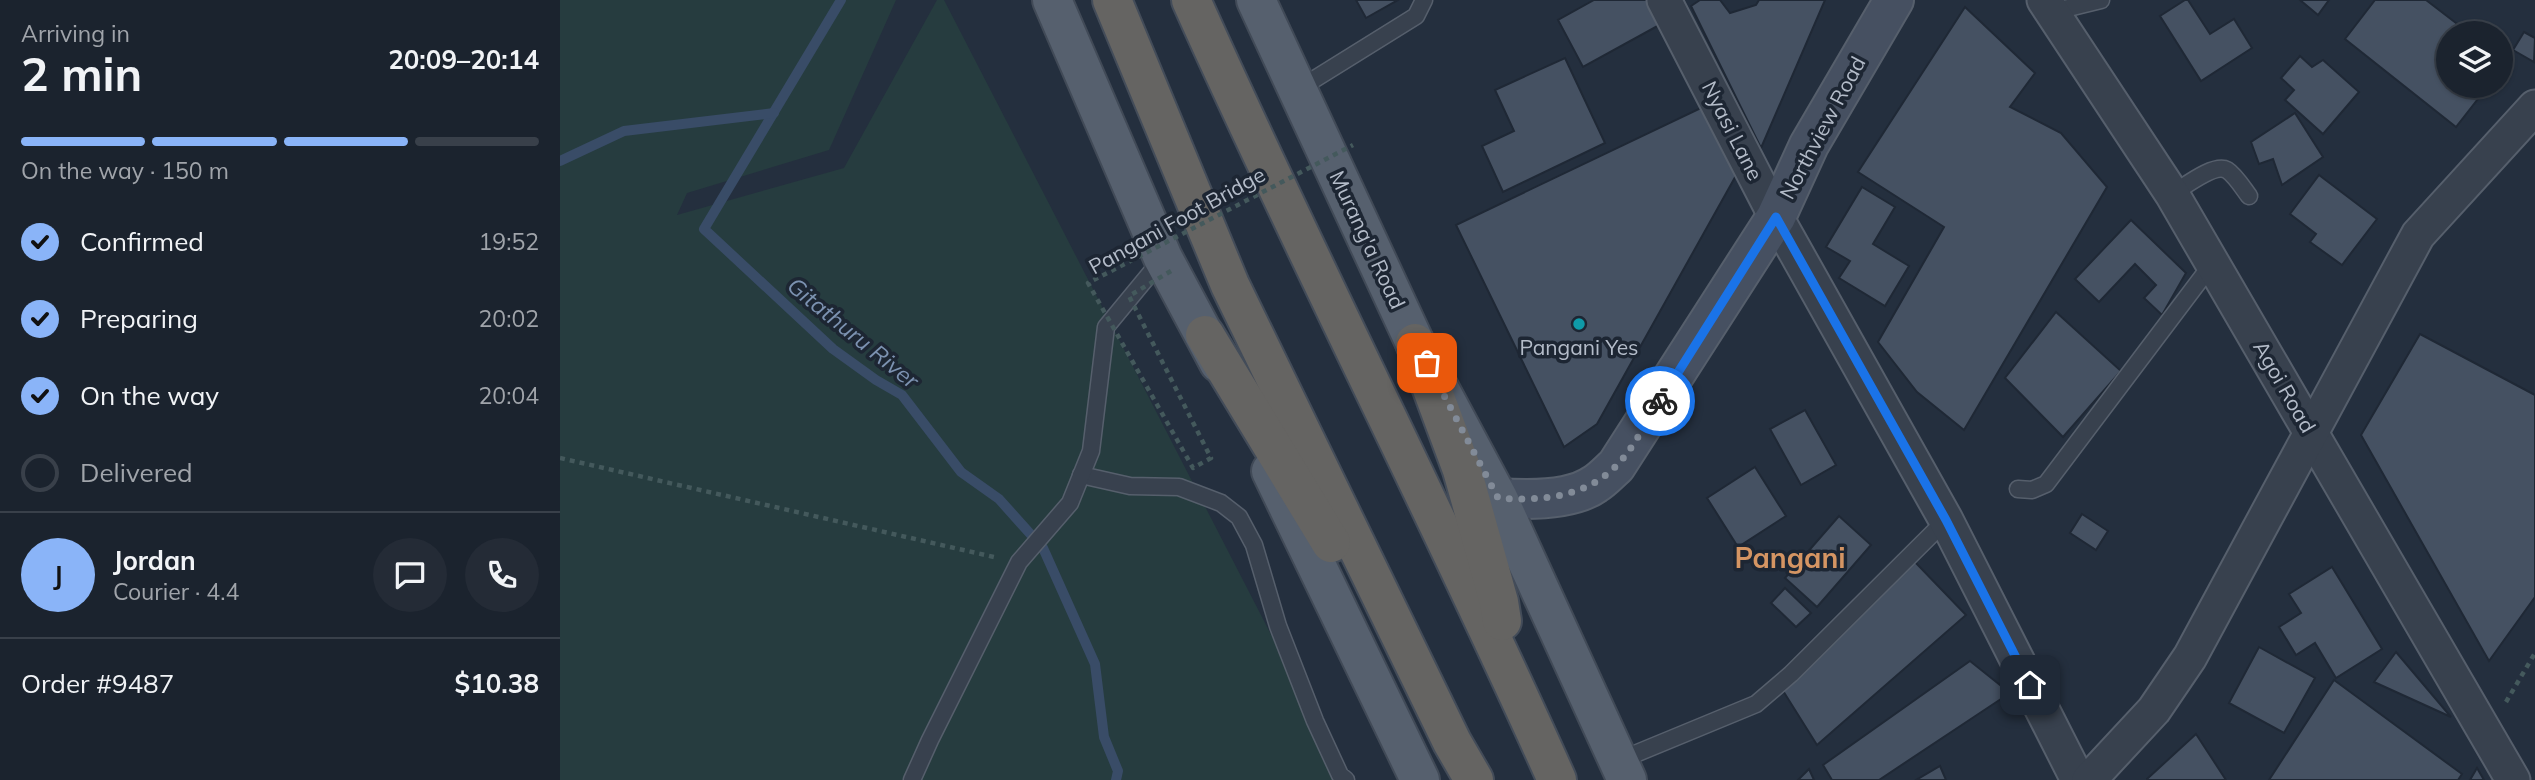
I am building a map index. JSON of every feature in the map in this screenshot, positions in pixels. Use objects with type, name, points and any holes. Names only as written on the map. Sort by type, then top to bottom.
[{"type":"highway","points":[[1112,0],[1230,285],[1452,742]]},
{"type":"highway","points":[[1191,0],[1236,102],[1511,677],[1557,780]]},
{"type":"highway","points":[[1205,335],[1474,780]]},
{"type":"highway","points":[[1415,343],[1465,482],[1499,602],[1511,677]]},
{"type":"main road","points":[[1052,0],[1167,265],[1205,335],[1420,780]]},
{"type":"main road","name":"Murang'a Road","points":[[1256,0],[1415,343],[1498,498],[1623,771]]},
{"type":"main road","name":"Northview Road","points":[[1498,498],[1528,500],[1569,494],[1593,486],[1616,467],[1776,217],[1809,145],[1894,0]]},
{"type":"street","name":"Nyasi Lane","points":[[1664,0],[1776,217],[1946,520],[2078,780]]},
{"type":"street","name":"Agoi Road","points":[[2048,6],[2172,194],[2513,780]]},
{"type":"street","points":[[2089,780],[2154,710],[2190,657],[2418,235],[2535,107]]},
{"type":"lane","points":[[1297,90],[1416,16],[1424,0]]},
{"type":"lane","points":[[2048,6],[2101,0]]},
{"type":"lane","points":[[2172,194],[2212,170],[2221,168],[2229,171],[2249,196]]},
{"type":"lane","points":[[2018,489],[2032,490],[2046,484],[2212,264]]},
{"type":"lane","points":[[912,780],[1019,562],[1070,503],[1091,452],[1106,327],[1167,265]]},
{"type":"lane","points":[[1081,475],[1130,486],[1179,487],[1221,503],[1239,517],[1254,545],[1278,626],[1315,721],[1340,775],[1346,780]]},
{"type":"lane","points":[[1623,771],[1756,704],[1791,674],[1946,520]]},
{"type":"path","name":"Pangani Foot Bridge","points":[[1167,265],[1129,296],[1211,458],[1193,468],[1088,283],[1353,145]]},
{"type":"path","points":[[560,458],[1019,562]]},
{"type":"path","points":[[2485,736],[2535,653]]},
{"type":"green space","points":[[560,0],[896,0],[829,150],[687,193],[677,215],[844,168],[937,0],[944,0],[1346,780],[560,780]]},
{"type":"building","points":[[1356,0],[1398,0],[1366,18]]},
{"type":"building","points":[[1594,0],[1650,0],[1663,23],[1583,67],[1558,20]]},
{"type":"building","points":[[1700,0],[1720,0],[1730,13],[1756,5],[1759,0],[1825,0],[1761,148],[1691,6]]},
{"type":"building","points":[[2188,0],[2210,34],[2234,19],[2252,48],[2201,81],[2160,16]]},
{"type":"building","points":[[2300,0],[2329,0],[2318,15]]},
{"type":"building","points":[[2375,0],[2426,0],[2453,21],[2436,21],[2436,98],[2479,98],[2456,127],[2345,39]]},
{"type":"building","points":[[1965,7],[2035,73],[2010,107],[2061,133],[2107,187],[1964,430],[1917,392],[1878,342],[1944,227],[1858,172]]},
{"type":"building","points":[[2524,32],[2535,38],[2534,62],[2513,50]]},
{"type":"building","points":[[2300,56],[2312,67],[2323,60],[2359,92],[2323,134],[2285,100],[2294,90],[2281,78]]},
{"type":"building","points":[[1565,58],[1605,143],[1503,192],[1482,146],[1514,131],[1495,90]]},
{"type":"building","name":"Pangani Yes","points":[[1705,106],[1743,163],[1597,424],[1564,447],[1456,225]]},
{"type":"building","points":[[2295,113],[2323,157],[2282,185],[2273,159],[2259,164],[2251,142]]},
{"type":"building","points":[[2319,175],[2377,219],[2342,265],[2310,242],[2316,234],[2290,214]]},
{"type":"building","points":[[1862,187],[1895,207],[1873,244],[1909,266],[1885,306],[1839,278],[1850,261],[1826,247]]},
{"type":"building","points":[[2131,220],[2186,273],[2162,315],[2144,298],[2156,285],[2135,264],[2099,302],[2075,279]]},
{"type":"building","points":[[2056,312],[2121,371],[2063,437],[2005,378]]},
{"type":"building","points":[[2420,334],[2535,395],[2535,597],[2489,661],[2361,435]]},
{"type":"building","points":[[1805,410],[1836,465],[1801,485],[1770,429]]},
{"type":"building","points":[[1755,467],[1786,516],[1738,547],[1707,498]]},
{"type":"building","points":[[2082,514],[2108,531],[2096,550],[2070,533]]},
{"type":"building","points":[[1839,516],[1871,545],[1817,607],[1785,578]]},
{"type":"building","points":[[1915,562],[1966,615],[1817,745],[1780,686]]},
{"type":"building","points":[[2332,567],[2382,649],[2336,678],[2315,643],[2296,655],[2279,627],[2301,613],[2289,594]]},
{"type":"building","points":[[1785,588],[1811,613],[1796,627],[1771,603]]},
{"type":"building","points":[[2259,647],[2315,678],[2284,733],[2229,703]]},
{"type":"building","points":[[2396,652],[2451,717],[2374,682]]},
{"type":"building","points":[[1970,661],[2010,693],[1879,780],[1832,780],[1823,765]]},
{"type":"building","points":[[2334,680],[2462,774],[2458,780],[2269,780]]},
{"type":"building","points":[[2196,734],[2226,780],[2147,780],[2147,779]]},
{"type":"building","points":[[1940,766],[1946,780],[1916,780]]},
{"type":"building","points":[[2477,768],[2484,780],[2470,780]]},
{"type":"building","points":[[1809,769],[1814,780],[1798,780]]},
{"type":"waterway","name":"Gitathuru River","points":[[841,0],[704,229],[833,349],[902,395],[961,472],[999,499],[1043,548],[1095,664],[1104,737],[1118,771],[1116,780]]},
{"type":"waterway","points":[[560,161],[624,131],[774,113]]},
{"type":"way so far","points":[[1427,363],[1498,498],[1528,500],[1569,494],[1593,486],[1616,467],[1660,401]]},
{"type":"place","name":"Pangani Yes","points":[[1579,324]]},
{"type":"district","name":"Pangani","points":[[1790,558]]},
{"type":"route","points":[[1660,401],[1776,217],[1946,520],[2030,685]]}]
